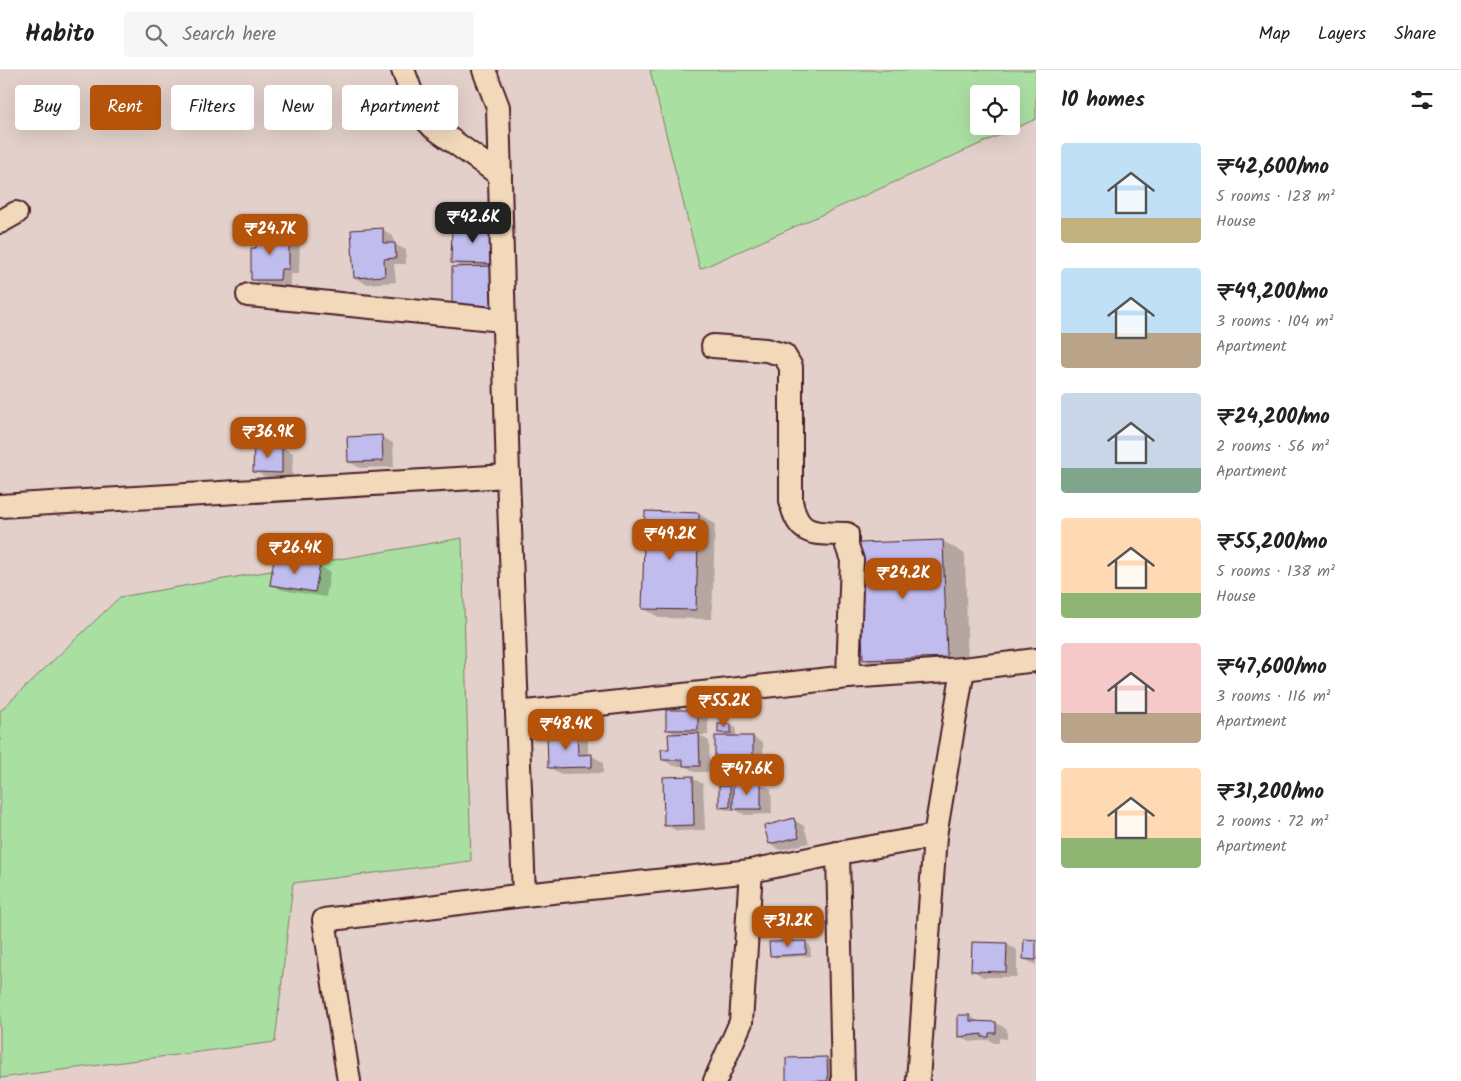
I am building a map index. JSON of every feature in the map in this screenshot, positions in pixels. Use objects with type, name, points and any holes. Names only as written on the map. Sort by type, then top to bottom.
[{"type":"street","points":[[402,70],[418,111],[432,127],[500,175]]},
{"type":"street","points":[[485,71],[498,107],[508,476],[524,895]]},
{"type":"street","points":[[248,295],[503,320]]},
{"type":"street","points":[[713,346],[766,350],[784,355],[791,367],[791,501],[794,515],[802,528],[817,534],[847,534],[847,546],[852,560],[848,677]]},
{"type":"street","points":[[0,506],[508,476]]},
{"type":"street","points":[[517,713],[848,677],[963,669],[1036,660]]},
{"type":"street","points":[[918,1081],[935,836],[963,669]]},
{"type":"street","points":[[349,1081],[324,920],[524,895],[752,871],[838,853],[935,836]]},
{"type":"street","points":[[838,853],[843,1081]]},
{"type":"street","points":[[715,1081],[741,1022],[752,871]]},
{"type":"green space","points":[[650,70],[1036,70],[1036,119],[1020,126],[1020,85],[970,85],[970,135],[1000,135],[700,269]]},
{"type":"green space","points":[[462,538],[471,861],[293,883],[275,1042],[0,1078],[0,711],[120,597]]},
{"type":"building","points":[[452,224],[494,224],[493,264],[451,263]]},
{"type":"building","points":[[383,228],[383,243],[395,243],[396,258],[384,259],[385,276],[354,278],[351,230]]},
{"type":"building","points":[[256,232],[289,232],[289,269],[281,269],[280,280],[251,280],[251,248],[256,248]]},
{"type":"building","points":[[494,266],[495,310],[452,311],[452,267]]},
{"type":"building","points":[[382,435],[383,461],[348,462],[347,437]]},
{"type":"building","points":[[254,445],[282,445],[282,473],[253,472]]},
{"type":"building","points":[[645,511],[699,513],[696,610],[642,609]]},
{"type":"building","points":[[943,540],[947,657],[863,660],[859,543]]},
{"type":"building","points":[[274,558],[320,564],[315,592],[270,585]]},
{"type":"building","points":[[666,710],[698,710],[698,730],[666,730]]},
{"type":"building","points":[[718,724],[731,724],[731,733],[718,733]]},
{"type":"building","points":[[577,730],[578,755],[592,754],[592,767],[548,768],[547,731]]},
{"type":"building","points":[[699,733],[700,766],[683,766],[683,760],[662,760],[661,749],[669,749],[668,734]]},
{"type":"building","points":[[715,736],[753,736],[753,774],[715,774]]},
{"type":"building","points":[[693,776],[694,825],[664,826],[663,777]]},
{"type":"building","points":[[733,782],[761,782],[761,809],[733,809]]},
{"type":"building","points":[[719,786],[730,786],[730,807],[719,808]]},
{"type":"building","points":[[794,818],[799,837],[769,844],[764,826]]},
{"type":"building","points":[[1024,939],[1036,940],[1036,960],[1023,959]]},
{"type":"building","points":[[806,941],[806,954],[770,956],[769,942]]},
{"type":"building","points":[[972,942],[1007,943],[1006,972],[971,971]]},
{"type":"building","points":[[958,1015],[970,1015],[970,1021],[996,1022],[996,1033],[989,1033],[989,1037],[982,1037],[982,1034],[958,1037]]},
{"type":"building","points":[[827,1057],[828,1081],[786,1081],[786,1058]]}]
